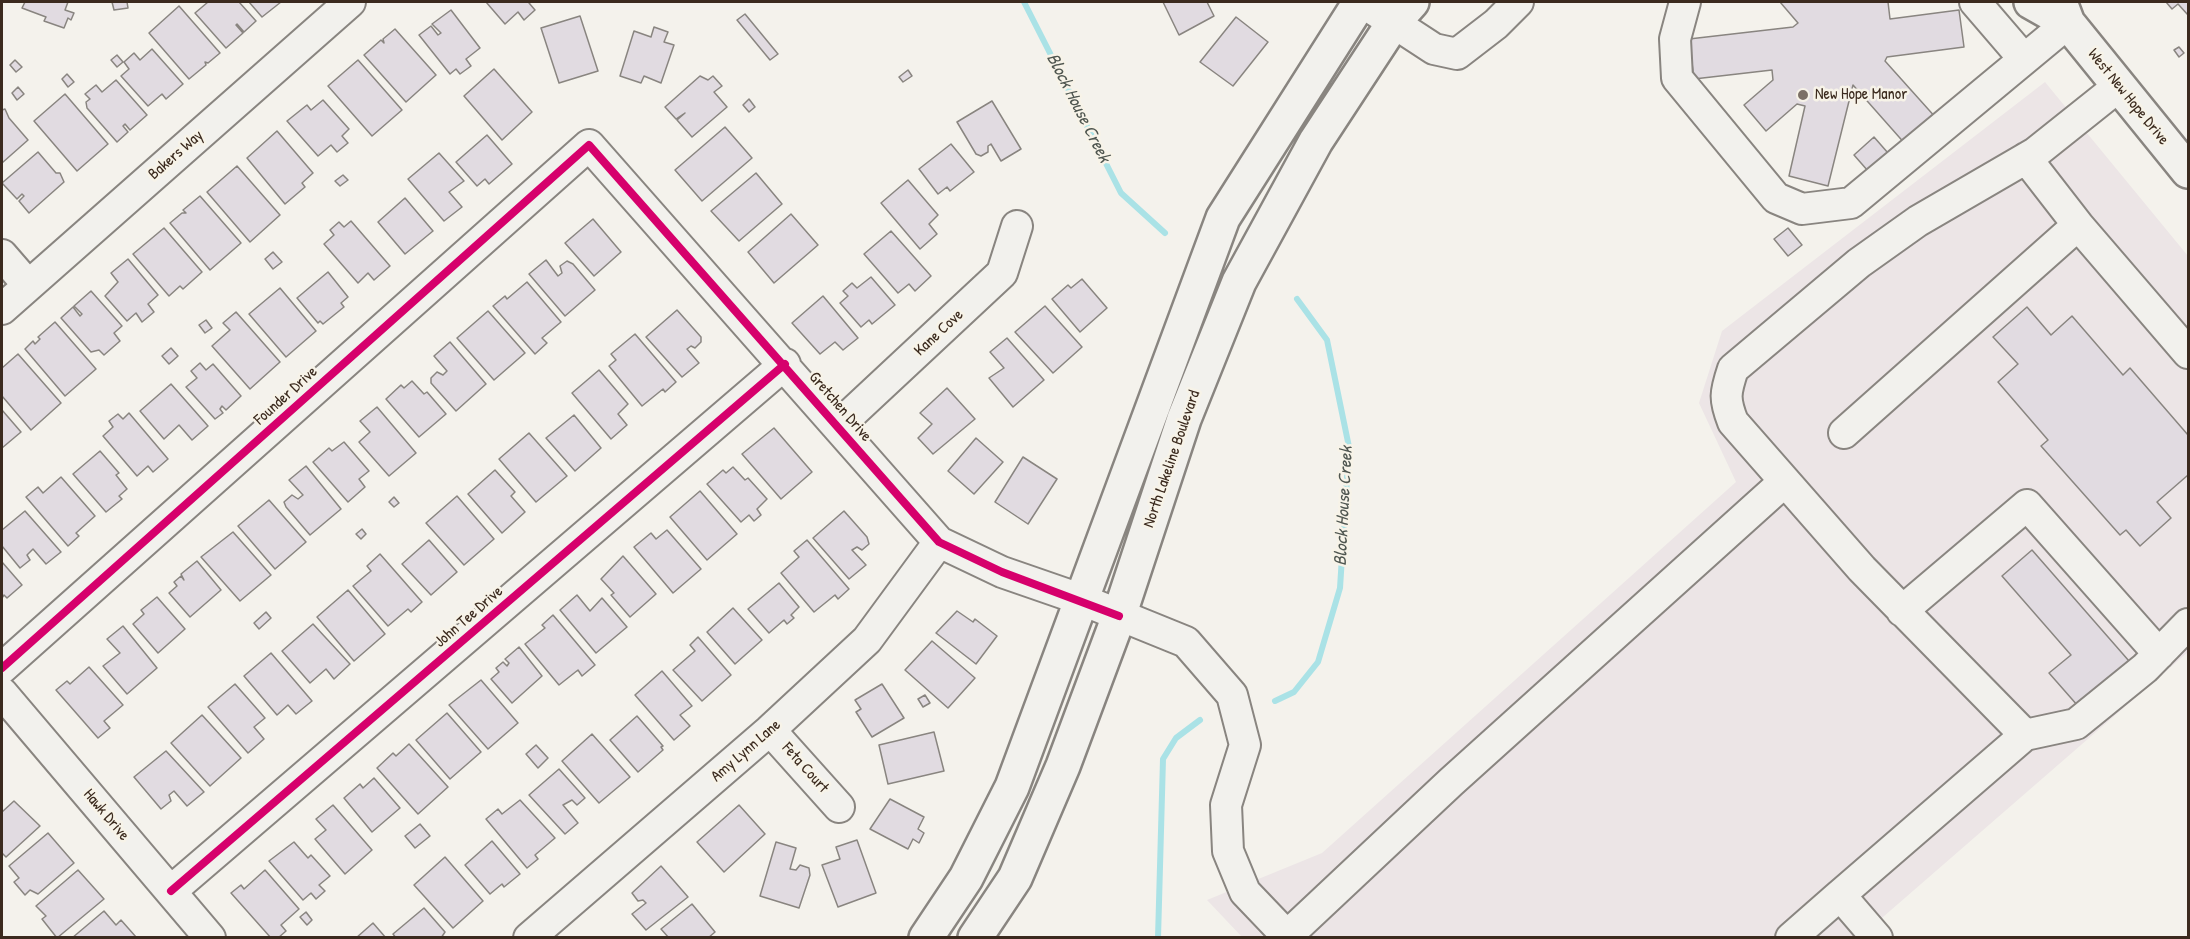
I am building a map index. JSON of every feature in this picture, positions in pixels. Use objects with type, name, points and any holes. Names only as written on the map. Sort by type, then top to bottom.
[{"type":"main road","points":[[926,938],[966,878],[1012,787],[1223,218],[1361,2]]},
{"type":"main road","name":"West New Hope Drive","points":[[2031,2],[2064,12],[2119,86],[2188,171]]},
{"type":"main road","name":"North Lakeline Boulevard","points":[[975,938],[1015,878],[1063,766],[1119,616],[1184,419],[1239,282],[1316,141],[1403,12]]},
{"type":"street","name":"Bakers Way","points":[[2,309],[350,2]]},
{"type":"street","points":[[1361,2],[1403,12],[1434,49],[1457,54],[1496,24],[1518,2]]},
{"type":"street","points":[[1685,2],[1675,39],[1677,78],[1776,198],[1802,209],[1851,203],[2024,60],[2064,12]]},
{"type":"street","points":[[1975,2],[2024,60]]},
{"type":"street","points":[[2025,735],[1902,611],[1784,482],[1732,422],[1724,400],[1734,369],[1859,263],[1918,221],[2026,158],[2119,86]]},
{"type":"street","name":"Gretchen Drive","points":[[589,145],[785,364],[939,542],[1002,572],[1080,599],[1186,642],[1232,695],[1245,745],[1226,805],[1228,851],[1245,892],[1288,937]]},
{"type":"street","name":"Founder Drive","points":[[2,668],[589,145]]},
{"type":"street","points":[[2026,158],[2079,225],[2188,353]]},
{"type":"street","points":[[1844,433],[2079,225]]},
{"type":"street","name":"Kane Cove","points":[[838,426],[1002,273],[1017,226]]},
{"type":"street","points":[[2,255],[28,285]]},
{"type":"street","name":"John Tee Drive","points":[[171,891],[785,364]]},
{"type":"street","points":[[1288,937],[1452,782],[1784,482]]},
{"type":"street","points":[[1902,611],[2027,505],[2159,654]]},
{"type":"street","name":"Amy Lynn Lane","points":[[547,932],[867,640],[939,542]]},
{"type":"street","points":[[1791,938],[2025,735],[2076,724],[2159,654],[2188,624]]},
{"type":"street","name":"Hawk Drive","points":[[2,693],[210,938]]},
{"type":"street","name":"Feta Court","points":[[770,730],[839,807]]},
{"type":"street","points":[[1840,895],[1877,938]]},
{"type":"shaded area","points":[[2045,82],[2188,256],[2188,652],[1860,937],[1242,937],[1207,900],[1322,853],[1736,482],[1699,403],[1722,331]]},
{"type":"building","points":[[25,2],[68,2],[65,10],[74,13],[71,20],[68,18],[64,28],[44,21],[46,17],[22,8]]},
{"type":"building","points":[[112,2],[127,2],[128,8],[114,10]]},
{"type":"building","points":[[208,2],[239,2],[256,21],[244,32],[237,24],[243,33],[226,48],[195,13]]},
{"type":"building","points":[[249,2],[281,2],[262,17]]},
{"type":"building","points":[[486,2],[531,2],[529,3],[535,10],[524,20],[518,12],[505,24]]},
{"type":"building","points":[[1163,2],[1207,2],[1214,16],[1179,35]]},
{"type":"building","name":"New Hope Manor","points":[[1780,2],[1888,2],[1890,19],[1959,10],[1964,47],[1887,57],[1885,61],[1937,119],[1907,146],[1853,85],[1828,186],[1789,176],[1805,106],[1797,104],[1766,131],[1744,105],[1773,80],[1772,70],[1694,79],[1689,39],[1793,27],[1798,23]]},
{"type":"building","points":[[2166,2],[2188,2],[2188,15],[2178,4],[2172,9]]},
{"type":"building","points":[[179,6],[220,53],[208,63],[205,62],[206,65],[189,79],[149,33]]},
{"type":"building","points":[[451,10],[480,48],[466,59],[471,66],[460,74],[456,69],[450,74],[419,35],[431,26],[438,35],[441,33],[432,24]]},
{"type":"building","points":[[745,14],[778,54],[770,60],[737,20]]},
{"type":"building","points":[[580,16],[598,71],[559,83],[541,28]]},
{"type":"building","points":[[1236,17],[1268,42],[1233,86],[1200,62]]},
{"type":"building","points":[[654,27],[668,32],[664,42],[674,45],[661,83],[644,76],[641,83],[620,76],[634,31],[651,37]]},
{"type":"building","points":[[395,29],[436,75],[406,102],[364,55],[381,40],[384,43],[383,39]]},
{"type":"building","points":[[2179,47],[2184,53],[2179,57],[2174,50]]},
{"type":"building","points":[[152,49],[183,84],[166,99],[162,94],[148,106],[121,76],[129,69],[124,62],[134,53],[140,60]]},
{"type":"building","points":[[117,55],[123,62],[117,67],[111,60]]},
{"type":"building","points":[[15,60],[22,67],[16,72],[10,65]]},
{"type":"building","points":[[358,60],[402,110],[372,136],[328,86]]},
{"type":"building","points":[[494,69],[532,112],[502,140],[464,96]]},
{"type":"building","points":[[908,70],[912,76],[903,82],[899,77]]},
{"type":"building","points":[[67,74],[74,82],[68,87],[62,79]]},
{"type":"building","points":[[700,76],[708,80],[713,76],[722,86],[714,92],[727,107],[692,137],[677,120],[685,113],[676,119],[665,107]]},
{"type":"building","points":[[116,80],[147,115],[130,130],[125,124],[123,126],[128,132],[117,142],[87,108],[86,102],[90,99],[85,94],[96,85],[102,92]]},
{"type":"building","points":[[18,87],[24,94],[17,100],[12,93]]},
{"type":"building","points":[[65,94],[108,144],[77,171],[34,121]]},
{"type":"building","points":[[749,99],[755,107],[749,112],[743,105]]},
{"type":"building","points":[[323,100],[349,129],[342,136],[348,143],[337,152],[331,145],[318,156],[287,121],[307,105],[311,110]]},
{"type":"building","points":[[992,101],[1021,149],[1001,161],[991,144],[988,146],[988,152],[981,156],[976,154],[957,122]]},
{"type":"building","points":[[5,109],[9,118],[28,140],[2,163],[2,110]]},
{"type":"building","points":[[725,127],[752,158],[702,201],[675,170]]},
{"type":"building","points":[[277,131],[313,173],[302,183],[305,187],[285,204],[247,158]]},
{"type":"building","points":[[487,135],[512,164],[489,184],[485,179],[477,186],[456,162]]},
{"type":"building","points":[[1874,137],[1888,153],[1868,171],[1854,155]]},
{"type":"building","points":[[951,144],[974,172],[950,191],[947,187],[938,194],[919,169]]},
{"type":"building","points":[[38,152],[56,173],[60,173],[64,182],[29,213],[19,201],[24,196],[22,194],[17,199],[2,183]]},
{"type":"building","points":[[439,153],[464,181],[449,192],[462,207],[444,221],[408,179]]},
{"type":"building","points":[[237,166],[280,215],[250,242],[207,192]]},
{"type":"building","points":[[756,173],[782,204],[739,241],[711,211]]},
{"type":"building","points":[[343,175],[348,180],[340,186],[335,181]]},
{"type":"building","points":[[908,180],[938,215],[929,224],[937,234],[920,249],[881,203]]},
{"type":"building","points":[[200,196],[241,243],[210,270],[170,223],[182,213],[186,213],[183,210]]},
{"type":"building","points":[[405,198],[433,231],[405,254],[378,222]]},
{"type":"building","points":[[791,214],[818,245],[774,283],[748,252]]},
{"type":"building","points":[[593,219],[621,252],[594,276],[565,243]]},
{"type":"building","points":[[351,221],[390,266],[374,280],[368,273],[358,283],[324,244],[334,235],[330,230],[339,222],[344,227]]},
{"type":"building","points":[[164,228],[202,272],[183,289],[180,286],[169,296],[133,254]]},
{"type":"building","points":[[1788,228],[1802,245],[1788,256],[1774,239]]},
{"type":"building","points":[[891,231],[931,276],[915,291],[909,284],[898,293],[864,254]]},
{"type":"building","points":[[273,252],[282,262],[273,269],[265,259]]},
{"type":"building","points":[[128,259],[158,295],[148,304],[154,312],[142,322],[136,313],[127,321],[105,296],[118,282],[111,273]]},
{"type":"building","points":[[546,260],[558,276],[562,273],[560,266],[567,261],[573,264],[595,290],[565,316],[529,274]]},
{"type":"building","points":[[328,272],[348,297],[341,303],[344,307],[323,324],[320,321],[318,323],[297,298]]},
{"type":"building","points":[[871,277],[895,305],[872,324],[869,320],[861,327],[840,303],[848,296],[843,291],[852,283],[857,288]]},
{"type":"building","points":[[1082,279],[1107,308],[1080,332],[1052,299],[1068,285],[1071,288]]},
{"type":"building","points":[[527,282],[561,322],[542,338],[547,343],[535,354],[493,306],[505,296],[507,299]]},
{"type":"building","points":[[280,288],[316,331],[286,357],[249,314]]},
{"type":"building","points":[[91,291],[122,326],[114,333],[120,341],[104,355],[99,350],[91,352],[61,318],[73,307],[80,316],[82,314],[74,306]]},
{"type":"building","points":[[823,296],[858,338],[843,350],[835,342],[820,354],[792,323]]},
{"type":"building","points":[[1045,306],[1082,347],[1053,373],[1015,332]]},
{"type":"building","points":[[2027,307],[2051,335],[2072,316],[2123,375],[2130,368],[2188,435],[2188,475],[2157,502],[2171,518],[2140,546],[2126,530],[2120,535],[2041,446],[2048,440],[1998,382],[2018,364],[1993,337]]},
{"type":"building","points":[[677,310],[701,337],[701,342],[695,348],[691,346],[687,349],[699,363],[682,377],[646,337]]},
{"type":"building","points":[[488,311],[525,353],[494,380],[457,338]]},
{"type":"building","points":[[236,312],[280,362],[250,389],[212,346],[230,330],[223,323]]},
{"type":"building","points":[[206,320],[212,328],[205,333],[199,325]]},
{"type":"building","points":[[55,322],[96,369],[65,396],[25,349],[33,341],[35,344],[40,339],[38,337]]},
{"type":"building","points":[[635,334],[676,382],[665,392],[663,389],[642,406],[609,366],[616,360],[611,354]]},
{"type":"building","points":[[1007,338],[1044,380],[1013,407],[989,378],[1004,368],[990,352]]},
{"type":"building","points":[[450,342],[486,384],[456,411],[431,383],[431,378],[437,372],[443,375],[447,371],[434,356]]},
{"type":"building","points":[[171,348],[178,356],[169,364],[162,356]]},
{"type":"building","points":[[18,354],[61,403],[31,430],[2,396],[2,368]]},
{"type":"building","points":[[200,363],[206,370],[213,364],[241,396],[226,410],[222,406],[220,409],[223,413],[215,419],[186,387],[197,378],[191,371]]},
{"type":"building","points":[[599,370],[628,404],[618,414],[627,425],[611,439],[572,393]]},
{"type":"building","points":[[412,381],[424,394],[427,392],[446,414],[419,437],[386,399],[401,385],[404,388]]},
{"type":"building","points":[[171,384],[208,426],[192,440],[179,425],[164,439],[140,411]]},
{"type":"building","points":[[947,388],[975,419],[933,454],[918,438],[932,424],[920,413]]},
{"type":"building","points":[[377,407],[416,453],[389,476],[359,442],[370,432],[360,421]]},
{"type":"building","points":[[2,410],[21,432],[2,448]]},
{"type":"building","points":[[129,413],[168,459],[153,472],[148,466],[137,476],[103,436],[113,427],[109,421],[118,414],[123,419]]},
{"type":"building","points":[[574,415],[601,448],[575,471],[546,438]]},
{"type":"building","points":[[774,428],[812,472],[781,499],[742,454]]},
{"type":"building","points":[[529,433],[567,476],[536,502],[499,459]]},
{"type":"building","points":[[976,438],[1003,462],[974,494],[948,471]]},
{"type":"building","points":[[344,442],[369,471],[359,479],[365,487],[348,502],[313,462],[329,448],[332,451]]},
{"type":"building","points":[[100,451],[119,473],[116,475],[127,489],[119,496],[122,499],[106,512],[73,474]]},
{"type":"building","points":[[1023,457],[1057,479],[1028,524],[995,502]]},
{"type":"building","points":[[306,466],[341,509],[310,535],[284,502],[292,495],[298,499],[303,495],[289,480]]},
{"type":"building","points":[[733,467],[745,480],[748,478],[767,499],[757,509],[761,515],[754,521],[749,515],[741,522],[707,484],[723,470],[726,473]]},
{"type":"building","points":[[495,470],[515,492],[511,496],[525,512],[502,533],[468,494]]},
{"type":"building","points":[[61,477],[95,516],[76,533],[79,536],[68,546],[26,497],[38,487],[43,493]]},
{"type":"building","points":[[700,491],[737,534],[707,560],[670,517]]},
{"type":"building","points":[[457,496],[494,539],[464,565],[426,523]]},
{"type":"building","points":[[394,497],[399,503],[394,507],[389,502]]},
{"type":"building","points":[[269,500],[306,542],[275,569],[238,526]]},
{"type":"building","points":[[25,511],[61,552],[46,564],[33,549],[27,555],[30,560],[20,568],[2,546],[2,530]]},
{"type":"building","points":[[844,511],[867,537],[869,544],[862,550],[857,547],[852,550],[866,565],[849,579],[813,538]]},
{"type":"building","points":[[362,529],[366,534],[361,539],[356,534]]},
{"type":"building","points":[[667,530],[701,569],[673,593],[634,547],[651,533],[656,539]]},
{"type":"building","points":[[233,532],[271,575],[240,601],[201,557]]},
{"type":"building","points":[[429,540],[457,572],[431,595],[402,564]]},
{"type":"building","points":[[807,540],[849,589],[838,599],[835,595],[814,612],[781,573],[799,557],[794,551]]},
{"type":"building","points":[[2032,550],[2129,661],[2078,706],[2049,673],[2071,655],[2002,576]]},
{"type":"building","points":[[380,554],[422,602],[411,612],[408,609],[388,626],[353,586],[371,571],[367,566]]},
{"type":"building","points":[[623,556],[656,594],[630,617],[611,595],[614,593],[601,579]]},
{"type":"building","points":[[197,561],[221,590],[190,617],[169,593],[177,586],[174,582],[181,576],[184,580],[181,574]]},
{"type":"building","points":[[2,562],[22,585],[7,598],[4,595],[2,598]]},
{"type":"building","points":[[779,583],[799,607],[791,615],[794,618],[787,624],[784,620],[769,633],[748,609]]},
{"type":"building","points":[[348,590],[385,634],[354,661],[317,617]]},
{"type":"building","points":[[577,595],[590,611],[602,598],[627,627],[596,653],[560,610]]},
{"type":"building","points":[[157,597],[185,629],[158,653],[133,624],[144,614],[141,610]]},
{"type":"building","points":[[733,608],[762,640],[735,664],[707,632]]},
{"type":"building","points":[[957,611],[973,622],[975,619],[997,636],[976,664],[936,633]]},
{"type":"building","points":[[266,612],[271,618],[259,629],[254,623]]},
{"type":"building","points":[[553,615],[595,665],[582,676],[578,670],[559,685],[525,644],[545,628],[542,625]]},
{"type":"building","points":[[313,624],[350,664],[334,679],[326,669],[310,683],[282,651]]},
{"type":"building","points":[[123,626],[157,668],[127,694],[103,666],[120,653],[107,639]]},
{"type":"building","points":[[698,637],[731,675],[702,701],[673,670],[695,651],[690,645]]},
{"type":"building","points":[[932,641],[975,678],[948,708],[905,670]]},
{"type":"building","points":[[519,647],[542,676],[512,703],[491,679],[499,672],[496,668],[503,662],[507,666],[509,663],[505,659]]},
{"type":"building","points":[[271,653],[312,701],[296,714],[288,705],[277,715],[244,676]]},
{"type":"building","points":[[89,667],[123,705],[104,721],[110,728],[98,738],[56,690],[67,681],[70,684]]},
{"type":"building","points":[[662,671],[692,706],[680,715],[690,726],[674,740],[635,695]]},
{"type":"building","points":[[481,680],[518,723],[488,749],[449,705]]},
{"type":"building","points":[[235,684],[265,718],[254,727],[264,739],[248,753],[208,707]]},
{"type":"building","points":[[882,684],[904,718],[872,737],[856,712],[861,709],[855,700]]},
{"type":"building","points":[[925,695],[930,703],[923,707],[918,699]]},
{"type":"building","points":[[447,713],[481,752],[450,779],[416,740]]},
{"type":"building","points":[[202,715],[241,758],[210,786],[171,743]]},
{"type":"building","points":[[637,716],[663,746],[661,747],[663,750],[638,772],[610,740]]},
{"type":"building","points":[[934,732],[944,771],[888,784],[879,745]]},
{"type":"building","points":[[592,734],[630,777],[599,803],[562,761]]},
{"type":"building","points":[[409,744],[448,787],[418,814],[377,768],[393,753],[396,756]]},
{"type":"building","points":[[536,745],[548,758],[538,768],[526,754]]},
{"type":"building","points":[[166,751],[204,792],[187,806],[174,791],[169,795],[171,801],[161,809],[134,777]]},
{"type":"building","points":[[559,769],[585,798],[577,805],[572,800],[563,805],[578,823],[565,834],[529,795]]},
{"type":"building","points":[[374,778],[400,808],[372,832],[344,798],[360,784],[363,788]]},
{"type":"building","points":[[890,799],[924,817],[918,829],[924,833],[919,843],[913,839],[908,849],[870,829]]},
{"type":"building","points":[[520,800],[555,838],[535,855],[538,859],[527,868],[486,819],[498,809],[502,814]]},
{"type":"building","points":[[14,801],[40,826],[6,857],[2,853],[2,812]]},
{"type":"building","points":[[333,805],[372,850],[345,874],[315,839],[326,830],[316,819]]},
{"type":"building","points":[[739,805],[765,834],[724,872],[697,842]]},
{"type":"building","points":[[420,824],[430,836],[415,848],[405,836]]},
{"type":"building","points":[[48,833],[74,863],[38,894],[30,890],[25,895],[14,882],[19,878],[9,866]]},
{"type":"building","points":[[857,840],[876,893],[838,907],[822,865],[840,859],[836,847]]},
{"type":"building","points":[[492,841],[520,874],[504,887],[502,884],[490,894],[465,865]]},
{"type":"building","points":[[294,842],[308,858],[311,855],[330,876],[319,885],[325,891],[316,899],[311,893],[303,900],[269,861]]},
{"type":"building","points":[[776,842],[796,848],[790,869],[796,870],[800,865],[809,868],[810,875],[799,908],[760,896]]},
{"type":"building","points":[[445,857],[483,901],[453,928],[414,885]]},
{"type":"building","points":[[661,866],[688,897],[646,930],[632,914],[646,903],[643,900],[638,901],[632,893]]},
{"type":"building","points":[[78,870],[104,899],[57,938],[42,919],[46,916],[36,906]]},
{"type":"building","points":[[265,870],[299,909],[281,925],[286,931],[278,938],[271,938],[231,893],[241,885],[244,889]]},
{"type":"building","points":[[692,904],[715,932],[708,938],[669,938],[661,929]]},
{"type":"building","points":[[424,908],[445,932],[441,938],[396,938],[393,934]]},
{"type":"building","points":[[104,911],[116,925],[121,920],[136,937],[72,938]]},
{"type":"building","points":[[306,912],[312,920],[307,925],[300,917]]},
{"type":"building","points":[[373,923],[386,938],[356,938]]},
{"type":"waterway","name":"Block House Creek","points":[[1024,2],[1121,193],[1165,233]]},
{"type":"waterway","name":"Block House Creek","points":[[1275,701],[1294,692],[1318,662],[1340,588],[1349,447],[1327,340],[1297,299]]},
{"type":"waterway","name":"Block House Creek","points":[[1158,938],[1163,759],[1176,738],[1200,720]]},
{"type":"cycle path","points":[[2,668],[589,145],[939,542],[1002,572],[1119,616]]},
{"type":"cycle path","points":[[171,891],[785,364]]},
{"type":"place","name":"New Hope Manor","points":[[1803,95]]}]
